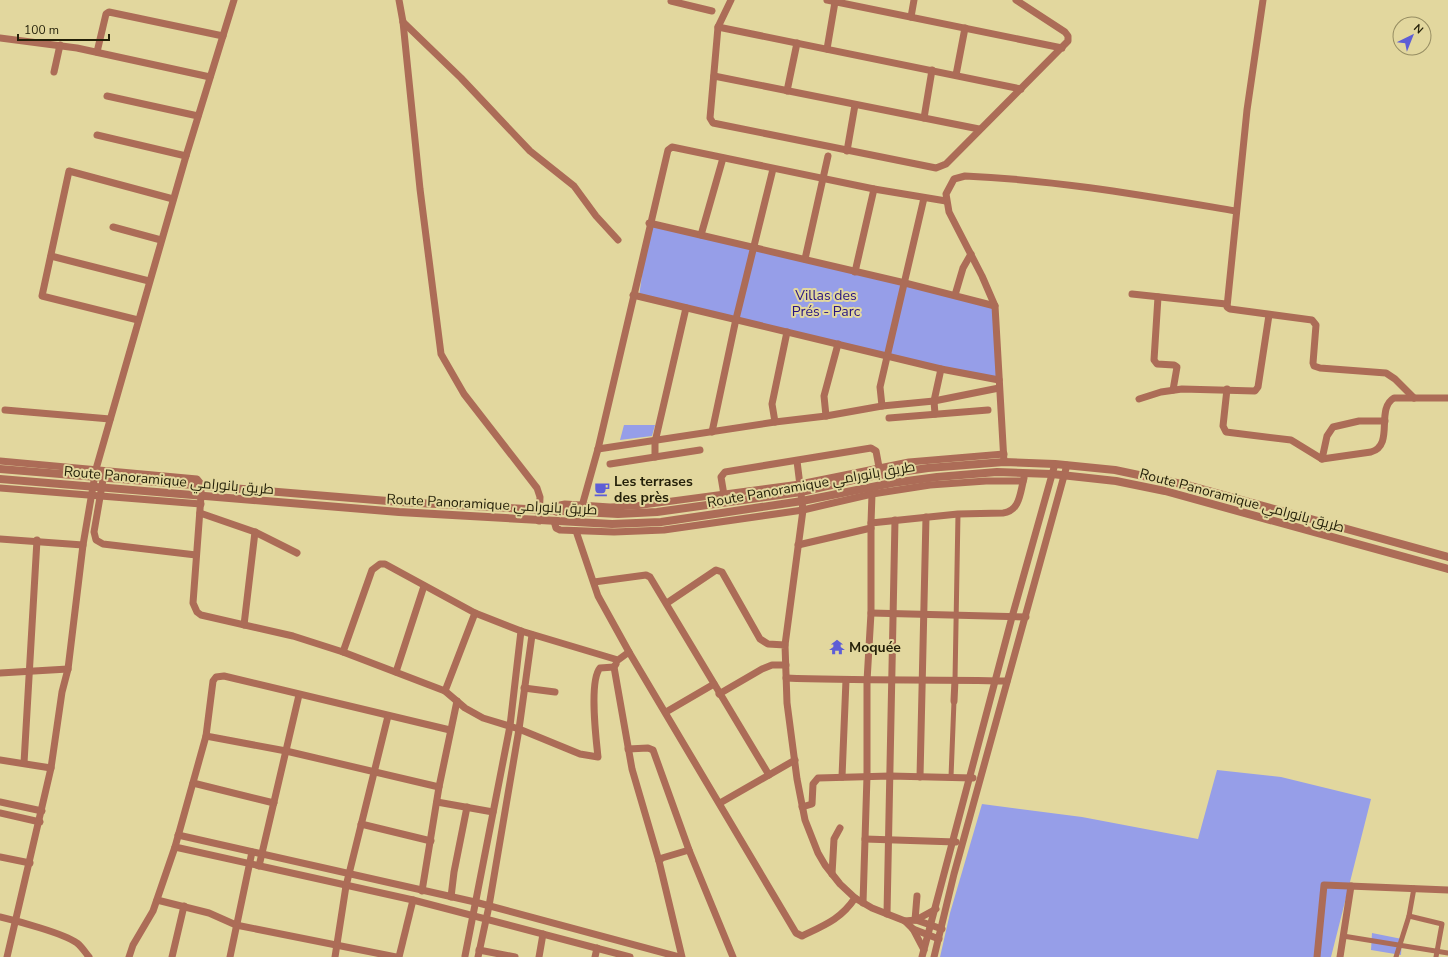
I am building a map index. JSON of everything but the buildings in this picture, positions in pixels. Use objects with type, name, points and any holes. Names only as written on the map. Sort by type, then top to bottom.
[{"type":"street","points":[[7,957],[40,822],[51,768],[62,692],[68,668],[83,545],[100,473],[110,419],[173,199],[234,0]]},
{"type":"street","points":[[399,0],[403,22],[420,189],[441,354],[464,394],[537,488],[540,497],[539,520]]},
{"type":"street","points":[[731,0],[718,27],[710,118],[713,123],[939,168],[946,164],[979,129],[1062,48],[1068,39],[1065,32],[1016,0]]},
{"type":"street","points":[[911,17],[914,0]]},
{"type":"street","points":[[1263,0],[1247,110],[1226,304],[1230,309],[1314,322],[1316,326],[1313,363],[1317,368],[1386,374],[1395,379],[1414,398]]},
{"type":"street","points":[[827,49],[831,1],[1062,48]]},
{"type":"street","points":[[670,3],[712,11]]},
{"type":"street","points":[[97,52],[106,14],[109,12],[223,36]]},
{"type":"street","points":[[403,22],[461,78],[530,151],[574,186],[596,216],[618,240]]},
{"type":"street","points":[[718,27],[1021,89]]},
{"type":"street","points":[[956,75],[965,28]]},
{"type":"street","points":[[0,38],[60,45],[210,77]]},
{"type":"street","points":[[787,91],[797,43]]},
{"type":"street","points":[[54,72],[60,45]]},
{"type":"street","points":[[924,118],[932,70]]},
{"type":"street","points":[[714,76],[979,129]]},
{"type":"street","points":[[107,96],[198,116]]},
{"type":"street","points":[[848,151],[855,105]]},
{"type":"street","points":[[97,135],[186,156]]},
{"type":"street","points":[[582,506],[598,449],[649,223],[668,150],[672,148],[874,189],[946,201]]},
{"type":"street","points":[[805,259],[828,156]]},
{"type":"street","points":[[701,235],[723,158]]},
{"type":"street","points":[[712,432],[736,319],[772,169]]},
{"type":"street","points":[[138,320],[42,296],[69,171],[173,199]]},
{"type":"street","points":[[556,512],[562,504],[582,506],[629,506],[800,488],[879,467],[950,458],[1004,458],[995,306],[971,254],[949,212],[946,194],[950,183],[954,179],[965,176],[1049,182],[1111,190],[1236,211]]},
{"type":"street","points":[[855,272],[874,189]]},
{"type":"street","points":[[882,406],[880,387],[924,198]]},
{"type":"street","points":[[649,223],[805,259],[995,306]]},
{"type":"street","points":[[113,227],[161,240]]},
{"type":"street","points":[[955,296],[963,268],[971,254]]},
{"type":"street","points":[[51,256],[150,280]]},
{"type":"street","points":[[1132,294],[1226,304]]},
{"type":"street","points":[[633,295],[941,369],[999,380]]},
{"type":"street","points":[[1158,297],[1154,361],[1157,364],[1176,366],[1173,390]]},
{"type":"street","points":[[655,457],[655,442],[686,308]]},
{"type":"street","points":[[1139,399],[1173,390],[1192,388],[1227,389],[1251,392],[1257,389],[1269,315]]},
{"type":"street","points":[[775,422],[772,404],[787,332]]},
{"type":"street","points":[[826,416],[824,396],[838,344]]},
{"type":"street","points":[[935,414],[934,401],[941,369]]},
{"type":"street","points":[[989,378],[990,390]]},
{"type":"street","points":[[598,449],[655,442],[882,406],[934,401],[999,388]]},
{"type":"street","points":[[1227,389],[1223,426],[1226,432],[1291,440],[1322,459],[1364,454],[1377,450],[1382,443],[1387,405],[1392,399],[1397,397],[1448,398]]},
{"type":"street","points":[[5,410],[110,419]]},
{"type":"street","points":[[889,418],[988,410]]},
{"type":"street","points":[[1322,459],[1327,436],[1333,427],[1359,421],[1385,421]]},
{"type":"street","points":[[724,495],[721,477],[724,472],[871,448],[876,451],[879,467]]},
{"type":"street","points":[[610,464],[700,450]]},
{"type":"street","name":"Route Panoramique طريق بانورامي","points":[[0,469],[100,473],[202,486],[540,511],[598,514],[637,514],[910,470],[1004,458],[1121,471],[1191,486],[1448,557]]},
{"type":"street","points":[[0,461],[100,473]]},
{"type":"street","points":[[797,461],[803,510],[785,645],[787,703],[802,807],[818,854],[832,874],[855,898],[886,914],[905,921],[913,928],[939,939]]},
{"type":"street","points":[[923,954],[1012,616],[1055,464]]},
{"type":"street","points":[[934,957],[963,842],[1067,465]]},
{"type":"street","points":[[798,545],[894,520],[958,514],[1003,513],[1013,510],[1017,504],[1026,472]]},
{"type":"street","name":"Route Panoramique طريق بانورامي","points":[[0,479],[96,491],[201,500],[612,524],[645,523],[802,501],[915,479],[978,473],[1026,472],[1116,481],[1189,497],[1448,569]]},
{"type":"street","points":[[554,521],[559,530],[619,532],[664,530],[803,510],[872,494],[949,483],[1023,481]]},
{"type":"street","points":[[202,486],[193,603],[197,612],[204,617],[293,636],[343,652],[445,692],[472,713],[519,729],[580,754],[598,757],[595,737],[597,672],[600,668],[616,664],[629,652]]},
{"type":"street","points":[[0,488],[96,491]]},
{"type":"street","points":[[96,491],[94,536],[99,542],[196,555]]},
{"type":"street","points":[[863,903],[867,776],[867,681],[871,614],[872,494]]},
{"type":"street","points":[[200,513],[255,532],[297,553]]},
{"type":"street","points":[[951,777],[955,680],[958,514]]},
{"type":"street","points":[[920,777],[926,517]]},
{"type":"street","points":[[886,914],[892,680],[894,520]]},
{"type":"street","points":[[576,531],[598,596],[629,652],[799,935],[802,936],[841,915],[855,898]]},
{"type":"street","points":[[244,625],[255,532]]},
{"type":"street","points":[[0,538],[83,545]]},
{"type":"street","points":[[24,763],[37,540]]},
{"type":"street","points":[[343,652],[370,575],[376,566],[386,564],[475,613],[532,635],[616,664]]},
{"type":"street","points":[[668,603],[716,570],[719,570],[722,572],[760,639],[768,644],[785,645]]},
{"type":"street","points":[[594,582],[648,575],[668,603],[719,694],[769,775]]},
{"type":"street","points":[[396,672],[424,586]]},
{"type":"street","points":[[445,692],[475,613]]},
{"type":"street","points":[[871,614],[1026,617]]},
{"type":"street","points":[[465,956],[510,726],[521,631]]},
{"type":"street","points":[[514,957],[479,954],[489,906],[519,729],[532,635]]},
{"type":"street","points":[[178,835],[451,898],[475,902],[681,957],[660,860],[632,769],[616,664]]},
{"type":"street","points":[[719,694],[762,669],[772,665],[786,665]]},
{"type":"street","points":[[0,673],[68,668]]},
{"type":"street","points":[[129,957],[133,944],[158,900],[175,847],[206,736],[213,682],[216,677],[224,676],[450,730]]},
{"type":"street","points":[[786,678],[867,681],[1007,681]]},
{"type":"street","points":[[842,777],[846,680]]},
{"type":"street","points":[[666,712],[714,684]]},
{"type":"street","points":[[524,688],[555,692]]},
{"type":"street","points":[[259,866],[299,695]]},
{"type":"street","points":[[422,891],[439,787],[457,701]]},
{"type":"street","points":[[335,957],[346,886],[388,716]]},
{"type":"street","points":[[206,736],[286,751],[439,787]]},
{"type":"street","points":[[628,749],[648,748],[652,750],[689,850],[733,957]]},
{"type":"street","points":[[0,760],[51,768]]},
{"type":"street","points":[[720,803],[795,760]]},
{"type":"street","points":[[802,807],[810,806],[813,802],[813,784],[816,779],[867,776],[981,778]]},
{"type":"street","points":[[193,783],[274,804]]},
{"type":"street","points":[[0,802],[42,811]]},
{"type":"street","points":[[437,802],[493,812]]},
{"type":"street","points":[[451,898],[454,872],[467,807]]},
{"type":"street","points":[[0,813],[40,822]]},
{"type":"street","points":[[361,824],[431,841]]},
{"type":"street","points":[[832,874],[834,839],[840,828]]},
{"type":"street","points":[[865,839],[888,841],[963,842]]},
{"type":"street","points":[[175,847],[413,900],[630,957]]},
{"type":"street","points":[[660,860],[662,858],[689,850]]},
{"type":"street","points":[[230,957],[252,852]]},
{"type":"street","points":[[0,857],[30,863]]},
{"type":"street","points":[[1317,957],[1324,885],[1448,890]]},
{"type":"street","points":[[1340,957],[1351,886]]},
{"type":"street","points":[[1396,957],[1409,916],[1414,888]]},
{"type":"street","points":[[915,920],[917,896]]},
{"type":"street","points":[[158,900],[209,913],[236,925],[395,957]]},
{"type":"street","points":[[399,957],[413,900]]},
{"type":"street","points":[[172,957],[184,906]]},
{"type":"street","points":[[905,921],[915,920],[936,909]]},
{"type":"street","points":[[1409,916],[1442,924],[1437,954]]},
{"type":"street","points":[[0,917],[17,920],[61,935],[76,942],[89,957]]},
{"type":"street","points":[[915,920],[942,929]]},
{"type":"street","points":[[913,928],[923,954]]},
{"type":"street","points":[[538,957],[543,934]]},
{"type":"street","points":[[1343,936],[1437,954],[1448,953]]},
{"type":"street","points":[[595,957],[597,948]]},
{"type":"green space","name":"Villas des Prés - Parc","points":[[649,223],[995,306],[999,380],[639,297]]},
{"type":"green space","points":[[624,425],[655,425],[652,436],[620,440]]},
{"type":"green space","points":[[1217,770],[1281,777],[1371,799],[1331,957],[940,957],[950,913],[982,804],[1082,817],[1198,839]]},
{"type":"green space","points":[[1372,933],[1402,939],[1401,955],[1371,950]]},
{"type":"place","name":"Les terrases des près","points":[[602,489]]},
{"type":"place","name":"Moquée","points":[[837,647]]}]
